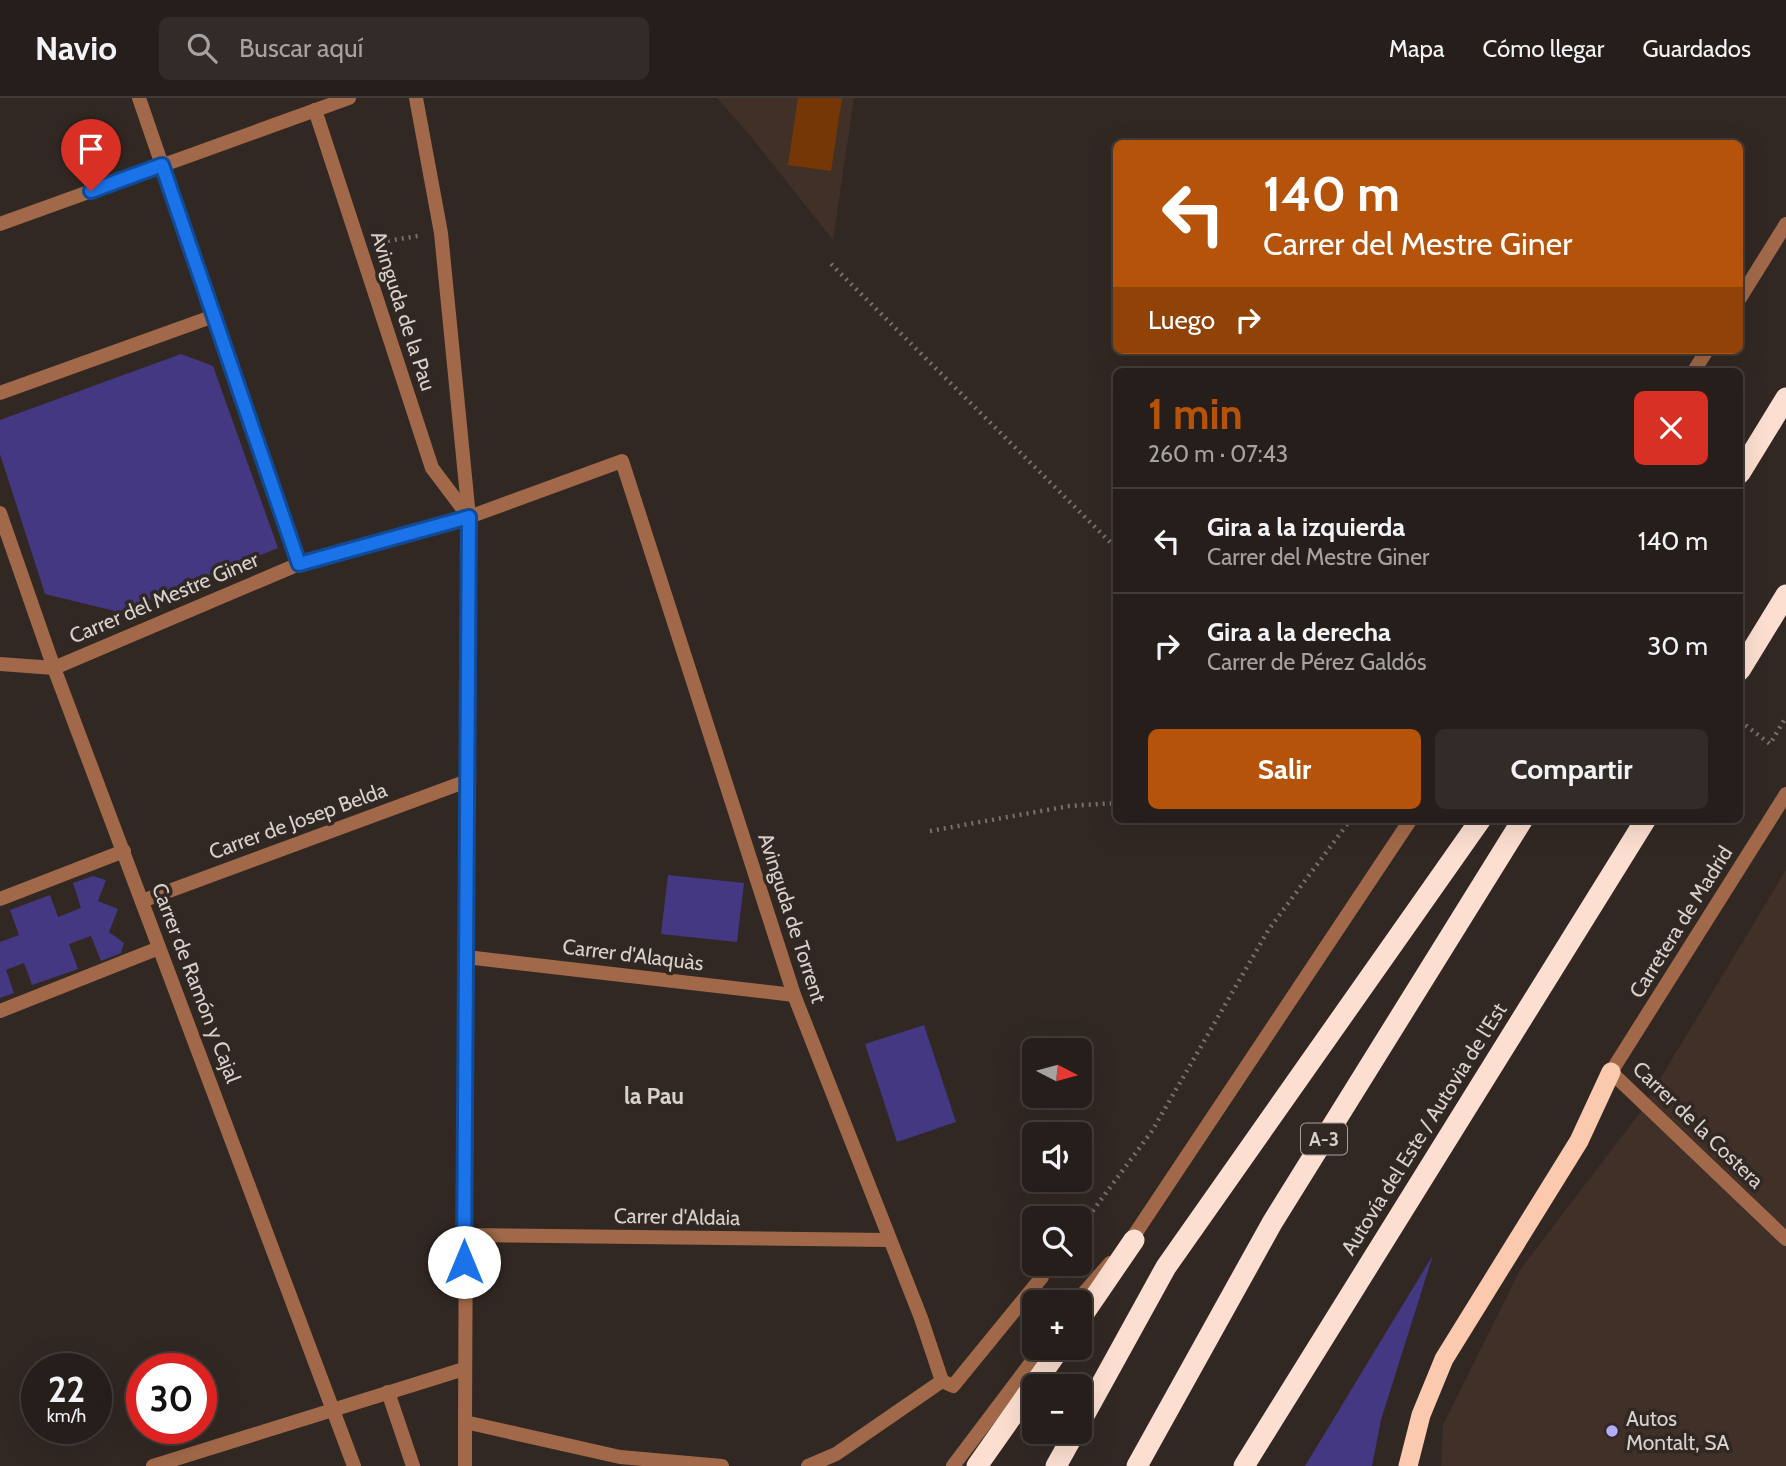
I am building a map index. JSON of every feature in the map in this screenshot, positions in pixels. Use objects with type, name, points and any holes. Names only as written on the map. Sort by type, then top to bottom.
[{"type":"highway","points":[[1743,468],[1786,398]]},
{"type":"highway","points":[[1743,665],[1786,595]]},
{"type":"highway","points":[[1092,1401],[1166,1267],[1478,823]]},
{"type":"highway","name":"A-3","points":[[1137,1466],[1272,1223],[1521,823]]},
{"type":"highway","name":"Autovía del Este / Autovia de l'Est","points":[[1244,1466],[1644,823]]},
{"type":"highway","points":[[1408,1466],[1421,1415],[1444,1359],[1579,1141],[1611,1072]]},
{"type":"highway","points":[[1092,1301],[1134,1240]]},
{"type":"highway","points":[[977,1466],[1052,1360]]},
{"type":"highway","points":[[1056,1466],[1068,1444]]},
{"type":"street","points":[[139,98],[299,564]]},
{"type":"street","points":[[0,224],[349,98]]},
{"type":"street","name":"Avinguda de la Pau","points":[[416,98],[441,233],[469,517],[465,1466]]},
{"type":"street","name":"Avinguda de la Pau","points":[[315,110],[432,468],[469,517]]},
{"type":"street","points":[[1743,293],[1786,224]]},
{"type":"street","points":[[0,393],[214,316]]},
{"type":"street","name":"Carrer del Mestre Giner","points":[[0,664],[54,668],[299,564],[469,517],[622,461]]},
{"type":"street","name":"Avinguda de Torrent","points":[[622,461],[794,995],[888,1240],[921,1318],[942,1381]]},
{"type":"street","name":"Carrer de Ramón y Cajal","points":[[0,513],[54,668],[335,1409],[354,1466]]},
{"type":"street","name":"Carrer de Josep Belda","points":[[142,901],[467,781]]},
{"type":"street","name":"Carretera de Madrid","points":[[1611,1072],[1786,794]]},
{"type":"street","points":[[1085,1290],[1134,1240],[1408,823]]},
{"type":"street","points":[[0,899],[124,851]]},
{"type":"street","points":[[0,1011],[159,948]]},
{"type":"street","name":"Carrer d'Alaquàs","points":[[466,957],[794,995]]},
{"type":"street","name":"Carrer de la Costera","points":[[1611,1072],[1786,1239]]},
{"type":"street","name":"Carrer d'Aldaia","points":[[465,1235],[888,1240]]},
{"type":"street","points":[[808,1466],[836,1454],[942,1381],[953,1386],[1042,1278]]},
{"type":"street","points":[[953,1466],[1033,1360]]},
{"type":"street","points":[[153,1466],[464,1369]]},
{"type":"street","points":[[388,1392],[413,1466]]},
{"type":"street","points":[[465,1422],[620,1457],[722,1466]]},
{"type":"path","points":[[360,246],[418,236]]},
{"type":"path","points":[[831,264],[1113,545]]},
{"type":"path","points":[[1743,723],[1770,744],[1786,717]]},
{"type":"path","points":[[930,831],[1069,806],[1113,803]]},
{"type":"path","points":[[1092,1212],[1153,1131],[1269,929],[1348,823]]},
{"type":"shaded area","points":[[717,98],[854,98],[833,240],[748,133]]},
{"type":"shaded area","points":[[181,354],[213,366],[278,548],[119,612],[45,594],[0,454],[0,420]]},
{"type":"shaded area","points":[[1786,870],[1786,1466],[1441,1466],[1443,1425],[1520,1270],[1639,1114]]},
{"type":"shaded area","points":[[668,875],[744,883],[737,942],[661,934]]},
{"type":"shaded area","points":[[93,876],[106,880],[98,901],[118,909],[109,932],[124,943],[121,953],[101,961],[91,936],[69,944],[78,969],[32,985],[24,963],[6,970],[14,993],[0,998],[0,942],[19,935],[10,910],[50,895],[58,917],[81,908],[73,883]]},
{"type":"shaded area","points":[[924,1025],[956,1122],[897,1142],[865,1044]]},
{"type":"shaded area","points":[[1433,1255],[1381,1420],[1372,1466],[1305,1466]]},
{"type":"building","points":[[798,98],[842,98],[831,171],[788,165]]},
{"type":"place","name":"Autos Montalt, SA","points":[[1612,1431]]},
{"type":"district","name":"la Pau","points":[[654,1096]]},
{"type":"route","points":[[91,191],[162,165],[299,564],[469,517],[464,1262]]}]
